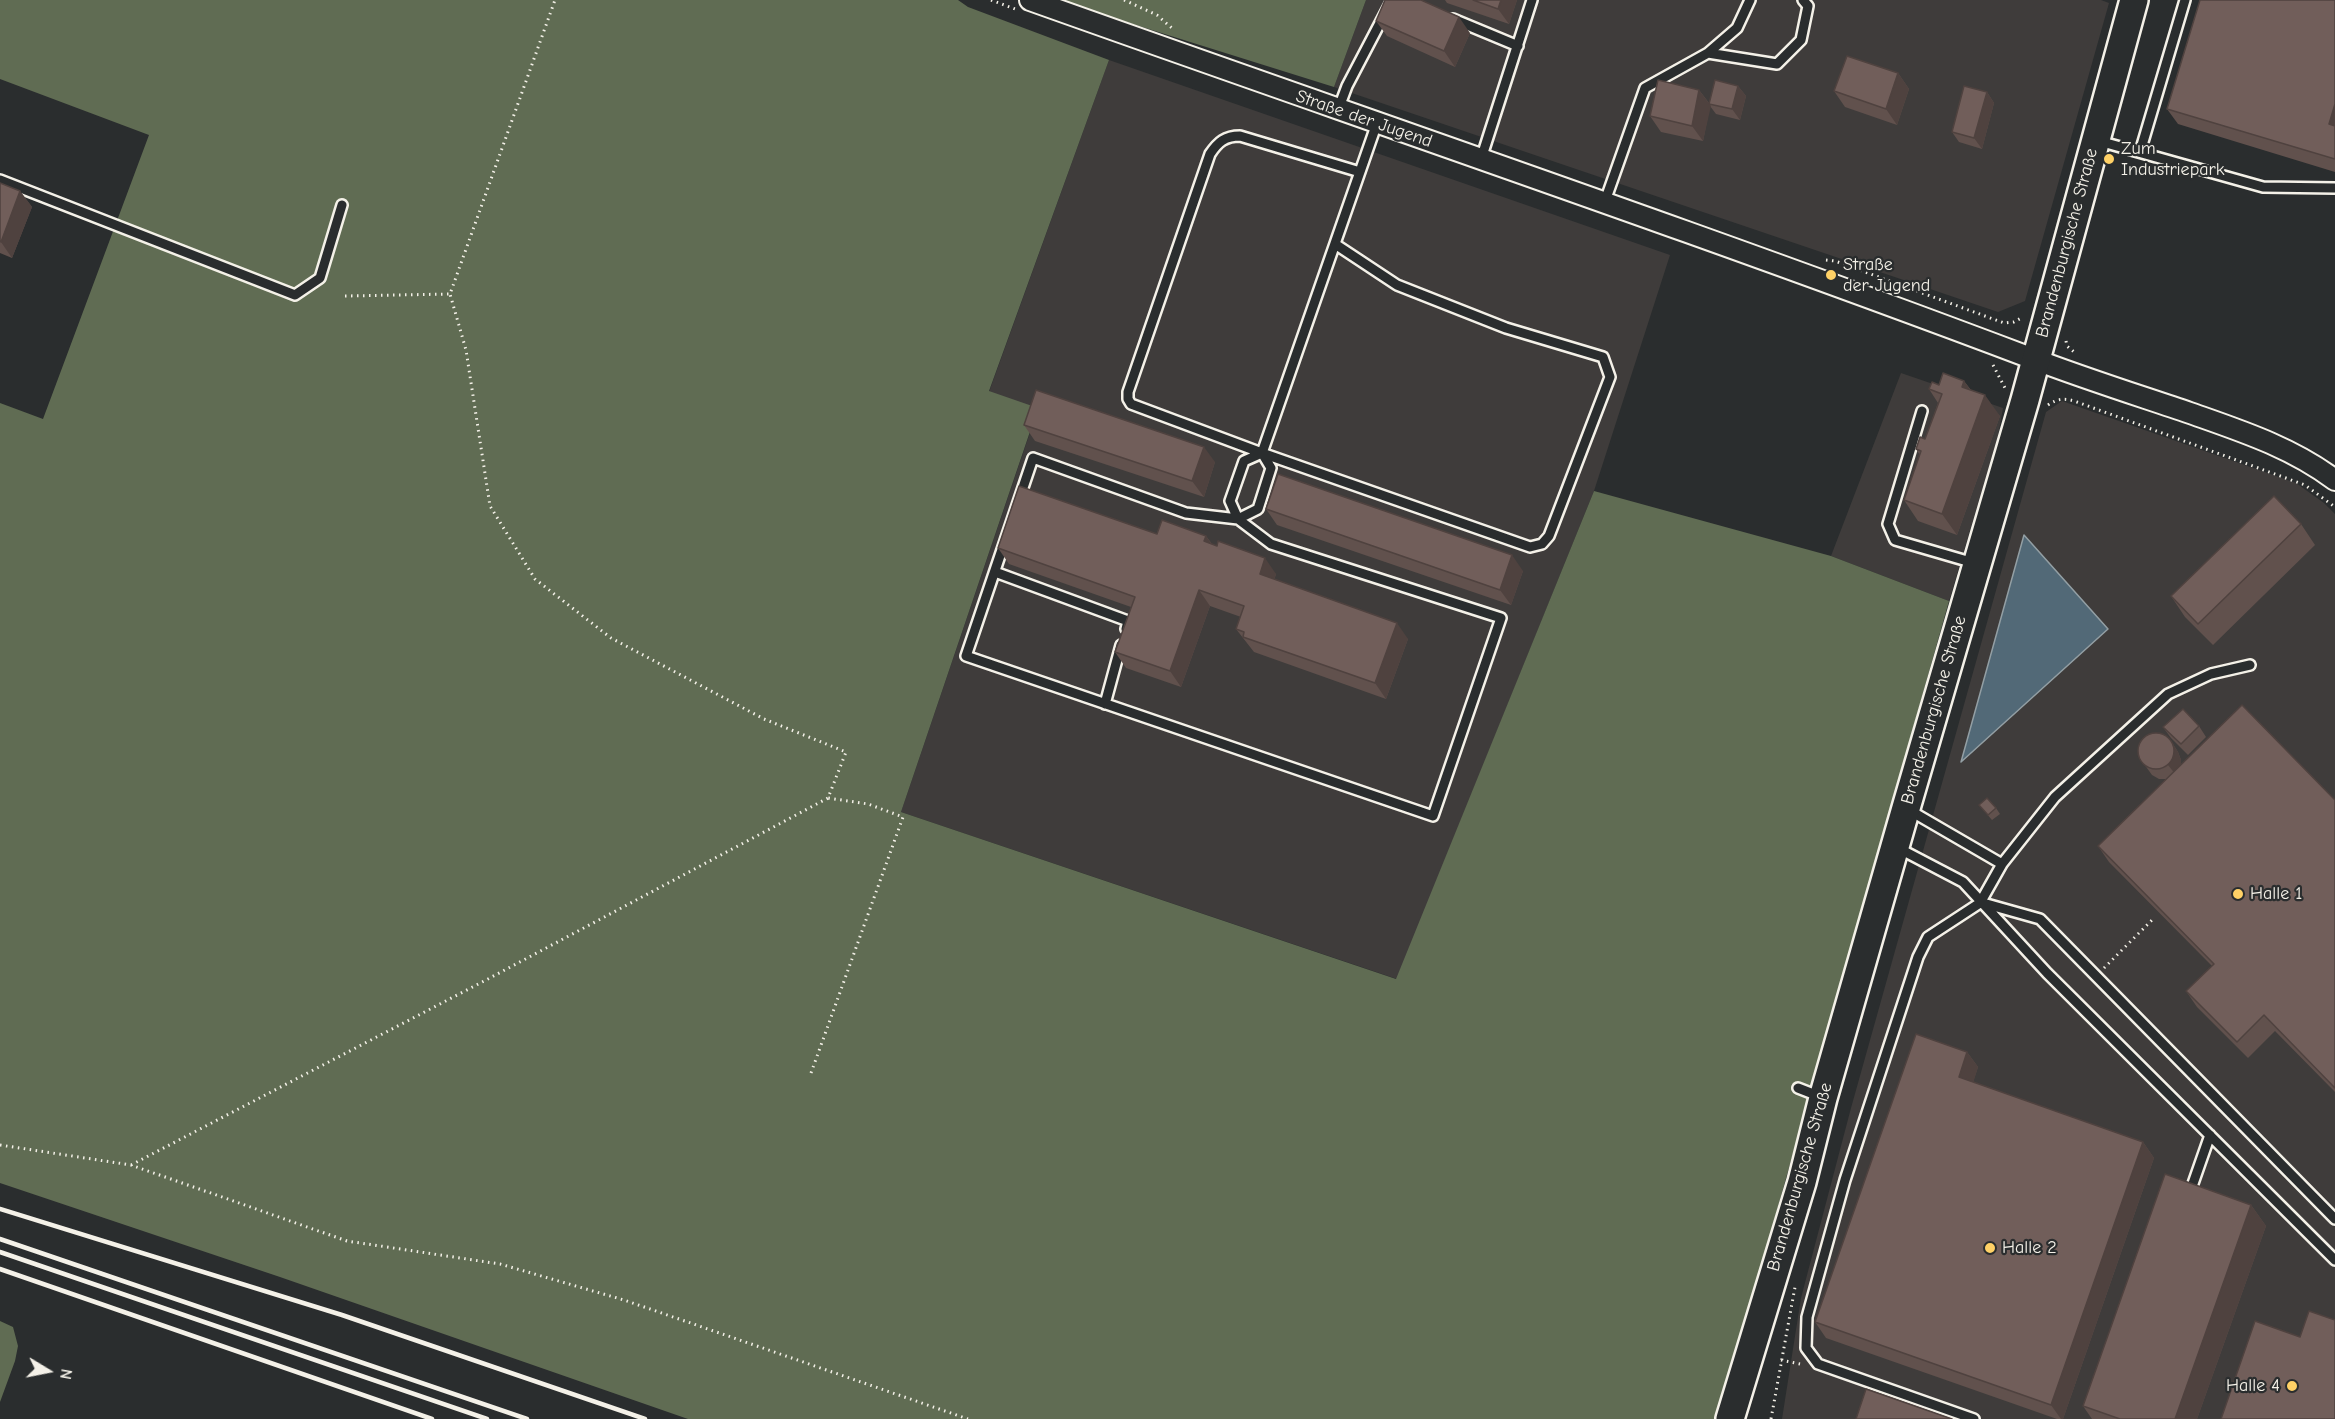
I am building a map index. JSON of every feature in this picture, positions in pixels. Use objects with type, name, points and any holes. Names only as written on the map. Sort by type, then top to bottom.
[{"type":"street","name":"Straße der Jugend","points":[[1030,0],[1848,289],[2036,360]]},
{"type":"street","name":"Brandenburgische Straße","points":[[1730,1419],[1802,1182],[1823,1098],[2036,360],[2094,140],[2134,0]]},
{"type":"street","points":[[2036,360],[2271,442],[2335,480]]},
{"type":"lane","points":[[1338,110],[1347,86],[1392,0]]},
{"type":"lane","points":[[1481,159],[1532,0]]},
{"type":"lane","points":[[1604,204],[1645,88],[1708,52],[1737,28],[1750,0]]},
{"type":"lane","points":[[1708,52],[1777,64],[1801,40],[1808,6],[1803,0]]},
{"type":"lane","points":[[2140,152],[2185,0]]},
{"type":"lane","points":[[1441,14],[1518,46]]},
{"type":"lane","points":[[1262,453],[1271,468],[1257,509],[1238,519],[1186,513],[1033,458],[966,656],[1433,816],[1501,618],[1271,544],[1238,519],[1230,501],[1244,461],[1262,453],[1377,123]]},
{"type":"lane","points":[[1335,244],[1397,285],[1506,328],[1603,357],[1610,377],[1549,536],[1542,544],[1530,547],[1262,453],[1131,404],[1128,399],[1128,392],[1179,242],[1210,154],[1216,145],[1230,136],[1252,138],[1360,172]]},
{"type":"lane","points":[[2094,140],[2263,187],[2335,188]]},
{"type":"lane","points":[[0,180],[296,295],[320,278],[342,205]]},
{"type":"lane","points":[[1922,411],[1888,524],[1895,540],[1976,563]]},
{"type":"lane","points":[[994,572],[1128,621],[1105,704]]},
{"type":"lane","points":[[1974,1419],[1818,1364],[1806,1348],[1807,1317],[1845,1180],[1918,957],[1928,937],[1980,903],[2002,864],[2055,797],[2168,694],[2211,675],[2250,665]]},
{"type":"lane","points":[[1906,808],[2002,864]]},
{"type":"lane","points":[[1896,846],[1963,882],[1980,903],[2054,979],[2335,1260]]},
{"type":"lane","points":[[1980,903],[2040,919],[2335,1219]]},
{"type":"lane","points":[[1798,1088],[1823,1098]]},
{"type":"lane","points":[[2188,1198],[2210,1135]]},
{"type":"path","points":[[555,0],[450,294],[466,350],[490,506],[535,579],[611,638],[764,719],[846,752],[828,798]]},
{"type":"path","points":[[345,296],[450,294]]},
{"type":"path","points":[[2066,339],[2067,346],[2076,354]]},
{"type":"path","points":[[2049,405],[2066,398],[2215,450],[2305,484],[2335,507]]},
{"type":"path","points":[[131,1165],[828,798],[868,804],[903,817],[811,1072]]},
{"type":"path","points":[[2097,976],[2154,918]]},
{"type":"path","points":[[0,1145],[131,1165],[347,1241],[500,1264],[624,1300],[968,1419]]},
{"type":"path","points":[[1771,1419],[1797,1282]]},
{"type":"shaded area","points":[[1366,0],[2101,0],[2109,3],[2025,301],[1998,312],[1334,87]]},
{"type":"shaded area","points":[[1109,60],[1670,255],[1594,491],[1397,979],[901,812],[1038,409],[989,392]]},
{"type":"shaded area","points":[[1901,373],[2003,408],[1998,436],[1949,601],[1831,556]]},
{"type":"shaded area","points":[[2062,401],[2296,483],[2335,514],[2335,1419],[1782,1419],[1801,1298],[1851,1108],[2046,412]]},
{"type":"green space","points":[[0,0],[958,0],[968,7],[1109,60],[989,391],[1038,408],[901,812],[1396,979],[1594,491],[1831,556],[1949,601],[1718,1419],[688,1419],[280,1277],[0,1183],[0,403],[43,419],[149,135],[0,79]]},
{"type":"green space","points":[[1056,0],[1366,0],[1334,87]]},
{"type":"green space","points":[[0,1321],[13,1327],[18,1346],[0,1402]]},
{"type":"water","points":[[2024,535],[2108,629],[1961,762]]},
{"type":"building","points":[[1385,0],[1421,0],[1459,17],[1444,51],[1376,21]]},
{"type":"building","points":[[1473,0],[1501,0],[1498,9]]},
{"type":"building","points":[[2200,0],[2335,0],[2335,104],[2329,124],[2335,126],[2335,159],[2167,109]]},
{"type":"building","points":[[1847,56],[1898,73],[1886,109],[1834,91]]},
{"type":"building","points":[[1658,80],[1699,90],[1692,126],[1650,116]]},
{"type":"building","points":[[1715,80],[1738,86],[1732,109],[1709,104]]},
{"type":"building","points":[[1964,86],[1987,92],[1974,138],[1952,132]]},
{"type":"building","points":[[0,183],[20,191],[1,242],[0,241]]},
{"type":"building","points":[[1943,373],[1964,381],[1962,387],[1985,395],[1942,514],[1904,500],[1921,451],[1916,449],[1920,437],[1925,439],[1942,394],[1929,389],[1932,382],[1939,385]]},
{"type":"building","points":[[1036,390],[1204,447],[1192,481],[1024,425]]},
{"type":"building","points":[[1278,474],[1512,555],[1500,590],[1266,509]]},
{"type":"building","points":[[1019,486],[1157,534],[1162,520],[1206,536],[1204,541],[1217,546],[1218,541],[1265,558],[1260,574],[1397,623],[1375,683],[1243,637],[1244,632],[1236,629],[1244,606],[1199,590],[1170,671],[1115,652],[1135,597],[998,548]]},
{"type":"building","points":[[2274,496],[2301,524],[2198,624],[2171,596]]},
{"type":"building","name":"Halle 1","points":[[2242,705],[2335,800],[2335,1088],[2264,1015],[2237,1042],[2186,991],[2214,964],[2098,846]]},
{"type":"building","points":[[2183,709],[2199,726],[2181,744],[2163,727]]},
{"type":"building","points":[[2156,733],[2169,738],[2174,751],[2169,764],[2156,769],[2143,764],[2138,751],[2143,738]]},
{"type":"building","points":[[1987,798],[1996,808],[1988,815],[1979,805]]},
{"type":"building","name":"Halle 2","points":[[1916,1034],[1967,1052],[1959,1077],[2143,1142],[2051,1405],[1815,1322]]},
{"type":"building","points":[[2165,1174],[2251,1205],[2175,1419],[2120,1419],[2083,1406]]},
{"type":"building","name":"Halle 4","points":[[2309,1311],[2335,1320],[2335,1419],[2221,1419],[2255,1321],[2300,1337]]},
{"type":"building","points":[[1866,1389],[1952,1419],[1856,1419]]},
{"type":"railway","points":[[0,1209],[342,1315],[645,1419]]},
{"type":"railway","points":[[0,1239],[527,1419]]},
{"type":"railway","points":[[0,1252],[487,1419]]},
{"type":"railway","points":[[0,1269],[432,1419]]},
{"type":"place","name":"Zum Industriepark","points":[[2109,159]]},
{"type":"place","name":"Straße der Jugend","points":[[1831,275]]},
{"type":"place","name":"Halle 1","points":[[2238,894]]},
{"type":"place","name":"Halle 2","points":[[1990,1248]]},
{"type":"place","name":"Halle 4","points":[[2292,1386]]}]
